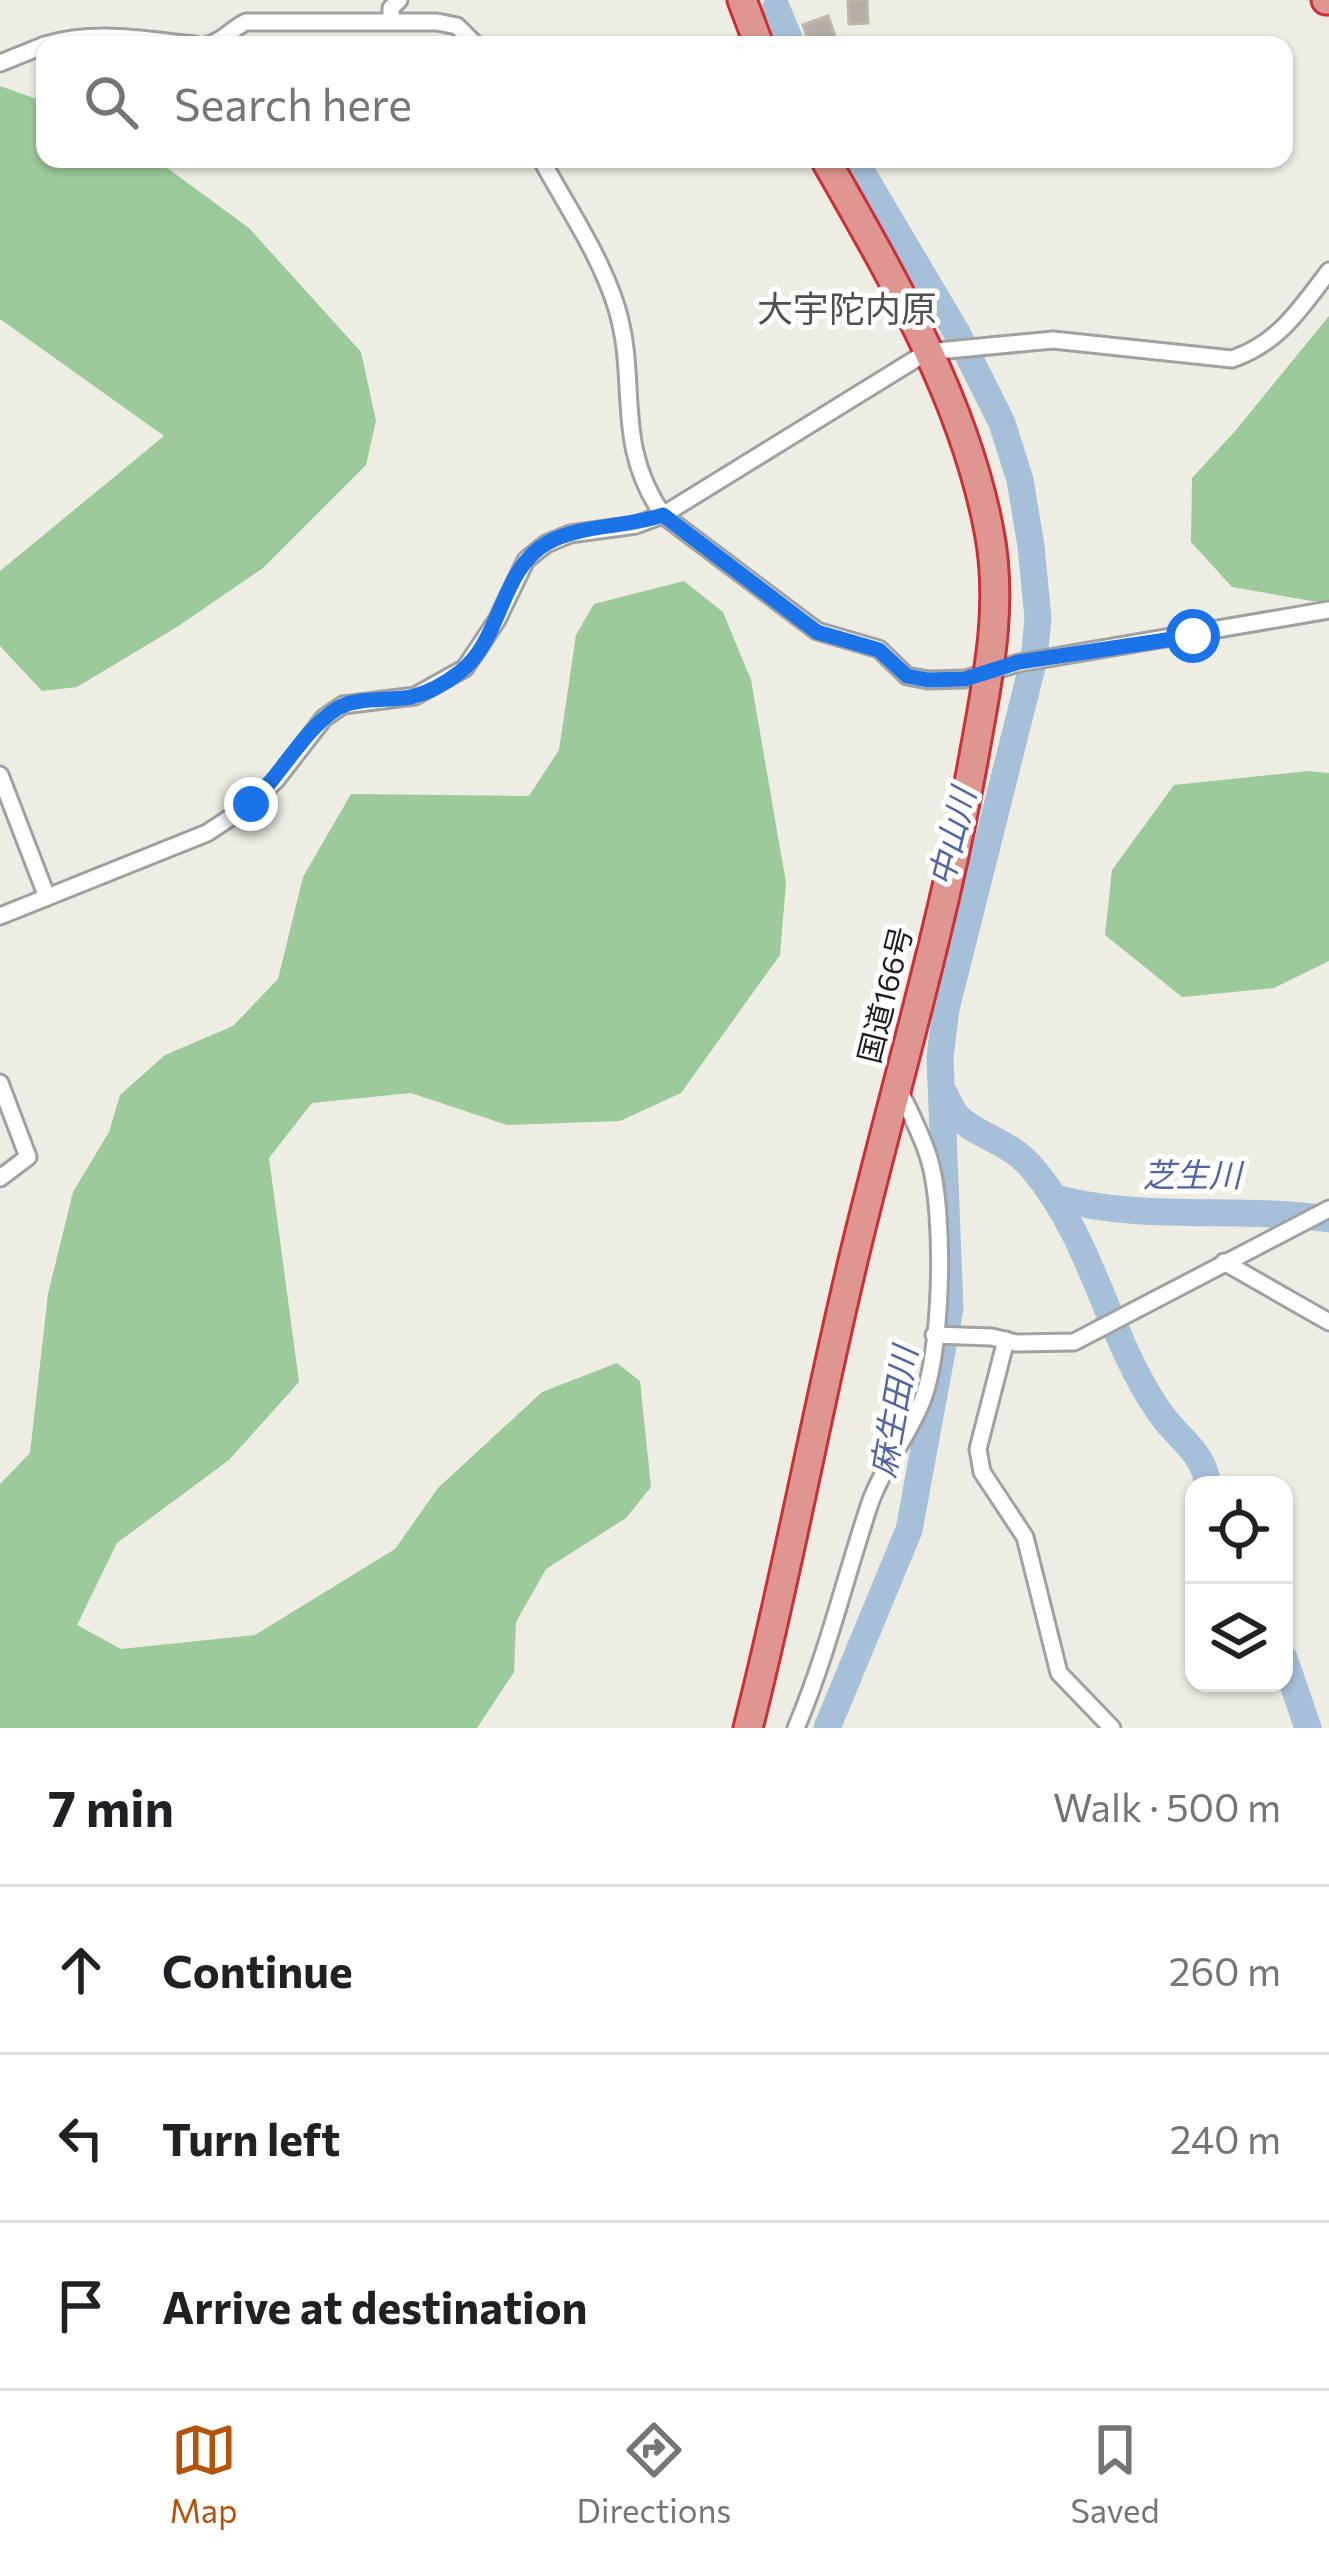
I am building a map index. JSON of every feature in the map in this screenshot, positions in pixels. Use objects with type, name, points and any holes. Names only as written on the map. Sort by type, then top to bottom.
[{"type":"highway","points":[[742,0],[756,36]]},
{"type":"highway","name":"国道166号","points":[[748,1728],[780,1603],[839,1319],[963,817],[988,674],[995,580],[989,531],[968,452],[928,352],[830,168]]},
{"type":"street","points":[[391,21],[391,8],[399,0]]},
{"type":"street","points":[[226,36],[246,22],[391,21],[437,22],[457,26],[467,36]]},
{"type":"street","points":[[0,63],[36,49]]},
{"type":"street","points":[[546,168],[616,306],[633,451],[646,491],[663,515],[817,632],[879,650],[907,676],[928,680],[988,674],[1019,662],[1329,610]]},
{"type":"street","points":[[0,916],[207,832],[251,804],[276,781],[324,718],[343,705],[415,696],[465,668],[526,560],[546,544],[570,534],[636,525],[663,515],[928,352],[1053,340],[1232,359],[1258,350],[1284,331],[1329,271]]},
{"type":"street","points":[[0,775],[47,897]]},
{"type":"street","points":[[0,1083],[28,1157],[0,1178]]},
{"type":"street","points":[[796,1728],[870,1503],[928,1383],[938,1317],[932,1166],[897,1084]]},
{"type":"street","points":[[934,1335],[1075,1342],[1329,1209]]},
{"type":"street","points":[[1224,1262],[1329,1322]]},
{"type":"street","points":[[1006,1340],[978,1449],[982,1472],[1025,1537],[1059,1673],[1112,1728]]},
{"type":"green space","points":[[0,86],[36,99],[36,168],[167,168],[249,228],[361,352],[376,421],[366,465],[263,568],[77,687],[42,691],[0,646],[0,571],[164,436],[0,319]]},
{"type":"green space","points":[[1329,316],[1329,604],[1232,587],[1191,542],[1192,478]]},
{"type":"green space","points":[[684,581],[723,612],[751,680],[786,883],[780,955],[681,1093],[620,1121],[507,1125],[411,1093],[312,1103],[269,1158],[299,1382],[229,1460],[117,1543],[77,1625],[121,1649],[255,1635],[395,1549],[438,1488],[542,1392],[617,1363],[640,1381],[651,1487],[626,1518],[546,1569],[516,1622],[514,1672],[477,1728],[0,1728],[0,1484],[30,1453],[48,1294],[73,1192],[109,1132],[120,1095],[165,1055],[233,1026],[278,979],[303,877],[351,794],[529,796],[559,750],[576,635],[594,604]]},
{"type":"green space","points":[[1308,771],[1329,773],[1329,961],[1274,988],[1182,997],[1105,935],[1112,870],[1174,785]]},
{"type":"building","points":[[848,0],[867,0],[868,23],[849,24]]},
{"type":"building","points":[[828,16],[835,36],[807,36],[803,25]]},
{"type":"waterway","name":"中山川","points":[[776,7],[788,36]]},
{"type":"waterway","name":"中山川","points":[[827,1728],[909,1530],[950,1308],[940,1057],[946,1009],[1034,659],[1038,618],[1020,480],[1002,423],[957,333],[859,168]]},
{"type":"waterway","name":"中山川","points":[[944,1093],[958,1117],[1025,1160],[1054,1198],[1086,1257],[1140,1381],[1165,1420],[1195,1453],[1206,1476]]},
{"type":"waterway","name":"芝生川","points":[[1055,1198],[1123,1210],[1329,1219]]},
{"type":"waterway","name":"中山川","points":[[1293,1684],[1308,1728]]},
{"type":"district","name":"大宇陀内原","points":[[847,309]]},
{"type":"route","points":[[251,804],[276,781],[324,718],[343,705],[415,696],[465,668],[526,560],[546,544],[570,534],[636,525],[663,515],[817,632],[879,650],[907,676],[965,679],[1019,662],[1193,636]]},
{"type":"water label","name":"麻生田川","points":[[894,1412]]}]
